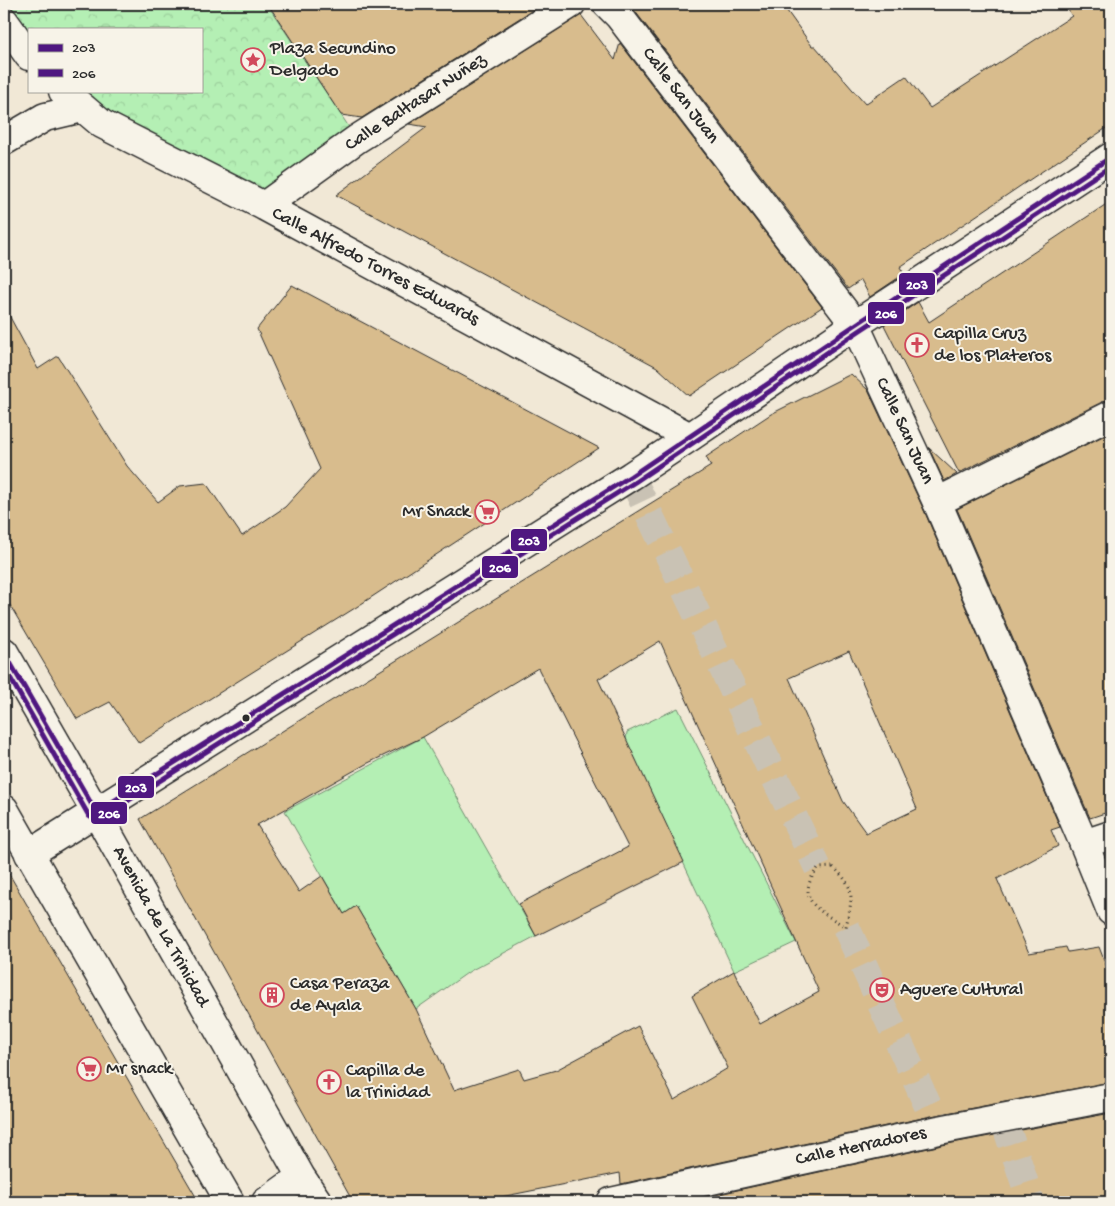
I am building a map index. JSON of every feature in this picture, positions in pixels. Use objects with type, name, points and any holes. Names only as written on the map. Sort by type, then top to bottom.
[{"type":"street","name":"Calle Baltasar Nuñez","points":[[264,206],[357,140],[571,4]]},
{"type":"street","name":"Calle San Juan","points":[[607,4],[625,24],[855,325],[937,502],[1111,911]]},
{"type":"street","points":[[4,21],[28,55]]},
{"type":"street","name":"Calle Alfredo Torres Edwards","points":[[73,100],[102,124],[264,206],[690,438]]},
{"type":"street","points":[[4,141],[73,100]]},
{"type":"street","points":[[29,854],[690,438],[855,325],[1111,157]]},
{"type":"street","points":[[937,502],[1111,415]]},
{"type":"street","name":"Avenida de La Trinidad","points":[[4,652],[301,1177],[318,1202]]},
{"type":"street","points":[[4,809],[230,1202]]},
{"type":"street","points":[[1084,844],[1111,835]]},
{"type":"street","name":"Calle Herradores","points":[[611,1202],[939,1130],[1111,1098]]},
{"type":"street","points":[[266,1202],[301,1177]]},
{"type":"path","points":[[833,867],[844,876],[851,890],[851,904],[846,927],[815,908],[807,894],[809,879],[818,868],[833,867]]},
{"type":"green space","name":"Plaza Secundino Delgado","points":[[4,4],[267,4],[357,139],[264,206],[65,92],[202,92],[202,28],[28,28],[28,55],[4,21]]},
{"type":"green space","points":[[678,708],[796,942],[734,971],[626,740],[627,732]]},
{"type":"green space","points":[[423,737],[536,936],[470,971],[416,1009],[356,906],[344,914],[285,811]]},
{"type":"building","points":[[268,4],[542,4],[362,118],[341,115]]},
{"type":"building","points":[[632,4],[782,4],[812,46],[815,46],[865,104],[906,76],[930,108],[1072,16],[1064,4],[1111,4],[1111,125],[900,267],[904,274],[870,297],[861,280],[848,289],[631,6]]},
{"type":"building","points":[[581,15],[615,60],[620,43],[822,307],[689,396],[657,367],[336,195],[427,127],[409,124]]},
{"type":"building","points":[[1111,201],[1111,399],[959,473],[884,325],[918,302],[929,322]]},
{"type":"building","points":[[292,285],[599,448],[355,608],[139,743],[110,702],[77,719],[4,595],[4,306],[38,369],[58,356],[127,466],[158,502],[180,486],[206,483],[242,536],[285,507],[320,469],[257,329]]},
{"type":"building","points":[[851,374],[868,390],[923,508],[1060,827],[1051,830],[1058,846],[997,879],[1029,953],[1066,947],[1068,952],[1099,947],[1111,978],[1111,1082],[936,1115],[621,1184],[620,1173],[476,1202],[353,1202],[140,819],[711,466],[706,457],[771,414]],"holes":[[[660,641],[819,992],[760,1024],[734,971],[692,996],[728,1068],[674,1100],[638,1026],[556,1070],[524,1079],[519,1069],[454,1090],[416,1009],[356,906],[344,914],[322,876],[299,892],[257,825],[366,764],[423,737],[538,668],[628,847],[519,904],[536,936],[684,862],[598,679]],[[849,651],[917,809],[866,833],[843,801],[789,678]]]},
{"type":"building","points":[[1111,432],[1111,811],[1090,818],[957,509]]},
{"type":"building","points":[[929,448],[957,474],[944,481]]},
{"type":"building","points":[[4,865],[164,1142],[199,1202],[4,1202]]},
{"type":"building","points":[[1111,1113],[1111,1202],[683,1202],[942,1145]]},
{"type":"tunnel","points":[[631,476],[818,868]]},
{"type":"tunnel","points":[[846,927],[939,1130]]},
{"type":"tunnel","points":[[1003,1117],[1031,1202]]},
{"type":"transit line","name":"203","points":[[4,652],[96,812],[631,476],[855,325],[1111,157]]},
{"type":"transit line","name":"206","points":[[4,667],[89,816],[99,819],[635,482],[859,331],[1111,166]]},
{"type":"place","name":"Plaza Secundino Delgado","points":[[253,60]]},
{"type":"place","name":"Capilla Cruz de los Plateros","points":[[917,345]]},
{"type":"place","name":"Mr Snack","points":[[487,512]]},
{"type":"place","name":"Aguere Cultural","points":[[882,990]]},
{"type":"place","name":"Casa Peraza de Ayala","points":[[272,995]]},
{"type":"place","name":"Mr snack","points":[[89,1069]]},
{"type":"place","name":"Capilla de la Trinidad","points":[[329,1082]]}]
